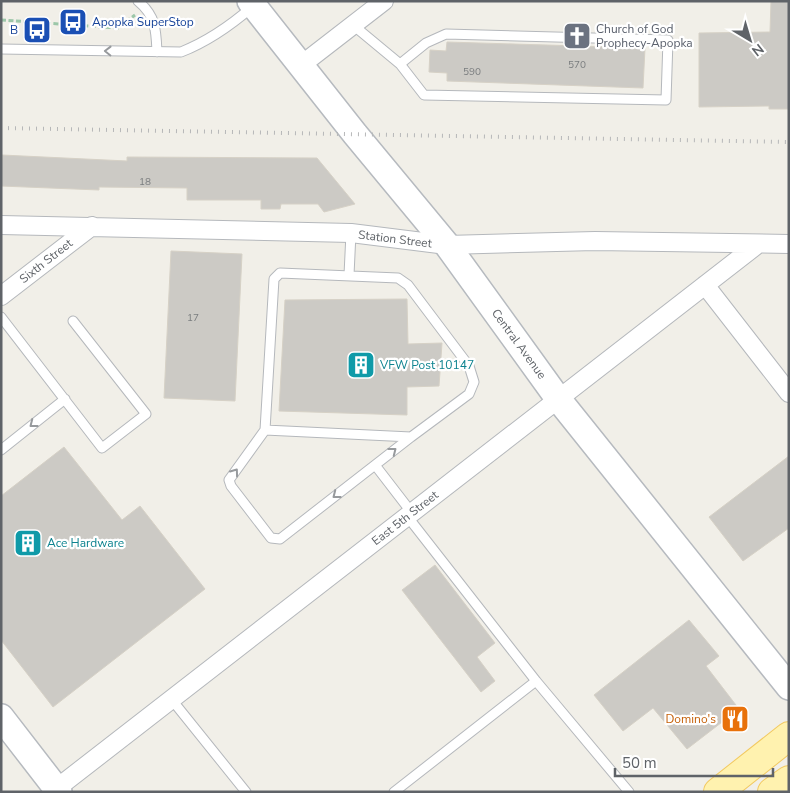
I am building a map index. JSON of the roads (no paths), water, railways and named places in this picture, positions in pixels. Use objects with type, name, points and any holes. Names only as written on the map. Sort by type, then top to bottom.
[{"type":"main road","points":[[718,792],[789,736]]},
{"type":"main road","points":[[772,792],[789,780]]},
{"type":"street","points":[[300,66],[384,1]]},
{"type":"street","name":"Central Avenue","points":[[252,4],[300,66],[447,245],[559,400],[789,686]]},
{"type":"street","name":"Station Street","points":[[1,225],[350,233],[447,245],[595,241],[789,244]]},
{"type":"street","name":"Sixth Street","points":[[1,296],[92,226]]},
{"type":"street","name":"East 5th Street","points":[[56,791],[758,244]]},
{"type":"street","points":[[705,286],[789,393]]},
{"type":"street","points":[[1,717],[56,791]]},
{"type":"lane","points":[[141,4],[156,26],[157,52]]},
{"type":"lane","points":[[1,49],[181,52],[202,44],[221,33],[252,4]]},
{"type":"lane","points":[[354,25],[400,64],[424,95],[666,100],[668,40],[446,34],[426,43],[400,64]]},
{"type":"lane","points":[[349,275],[350,233]]},
{"type":"lane","points":[[280,272],[349,275],[398,278],[408,285],[469,366],[474,382],[469,394],[280,539],[272,538],[231,486],[229,480],[266,430],[274,279],[280,272]]},
{"type":"lane","points":[[1,317],[102,448],[146,414],[73,321]]},
{"type":"lane","points":[[1,450],[65,399]]},
{"type":"lane","points":[[266,430],[411,437]]},
{"type":"lane","points":[[375,465],[536,681],[629,792]]},
{"type":"lane","points":[[394,792],[536,681]]},
{"type":"lane","points":[[172,700],[246,792]]},
{"type":"railway","points":[[1,128],[789,142]]},
{"type":"place","name":"Apopka SuperStop","points":[[73,22]]},
{"type":"place","name":"B","points":[[37,30]]},
{"type":"place","name":"Church of God Prophecy-Apopka","points":[[577,36]]},
{"type":"place","name":"VFW Post 10147","points":[[361,365]]},
{"type":"place","name":"Ace Hardware","points":[[28,543]]},
{"type":"place","name":"Domino's","points":[[735,719]]}]
